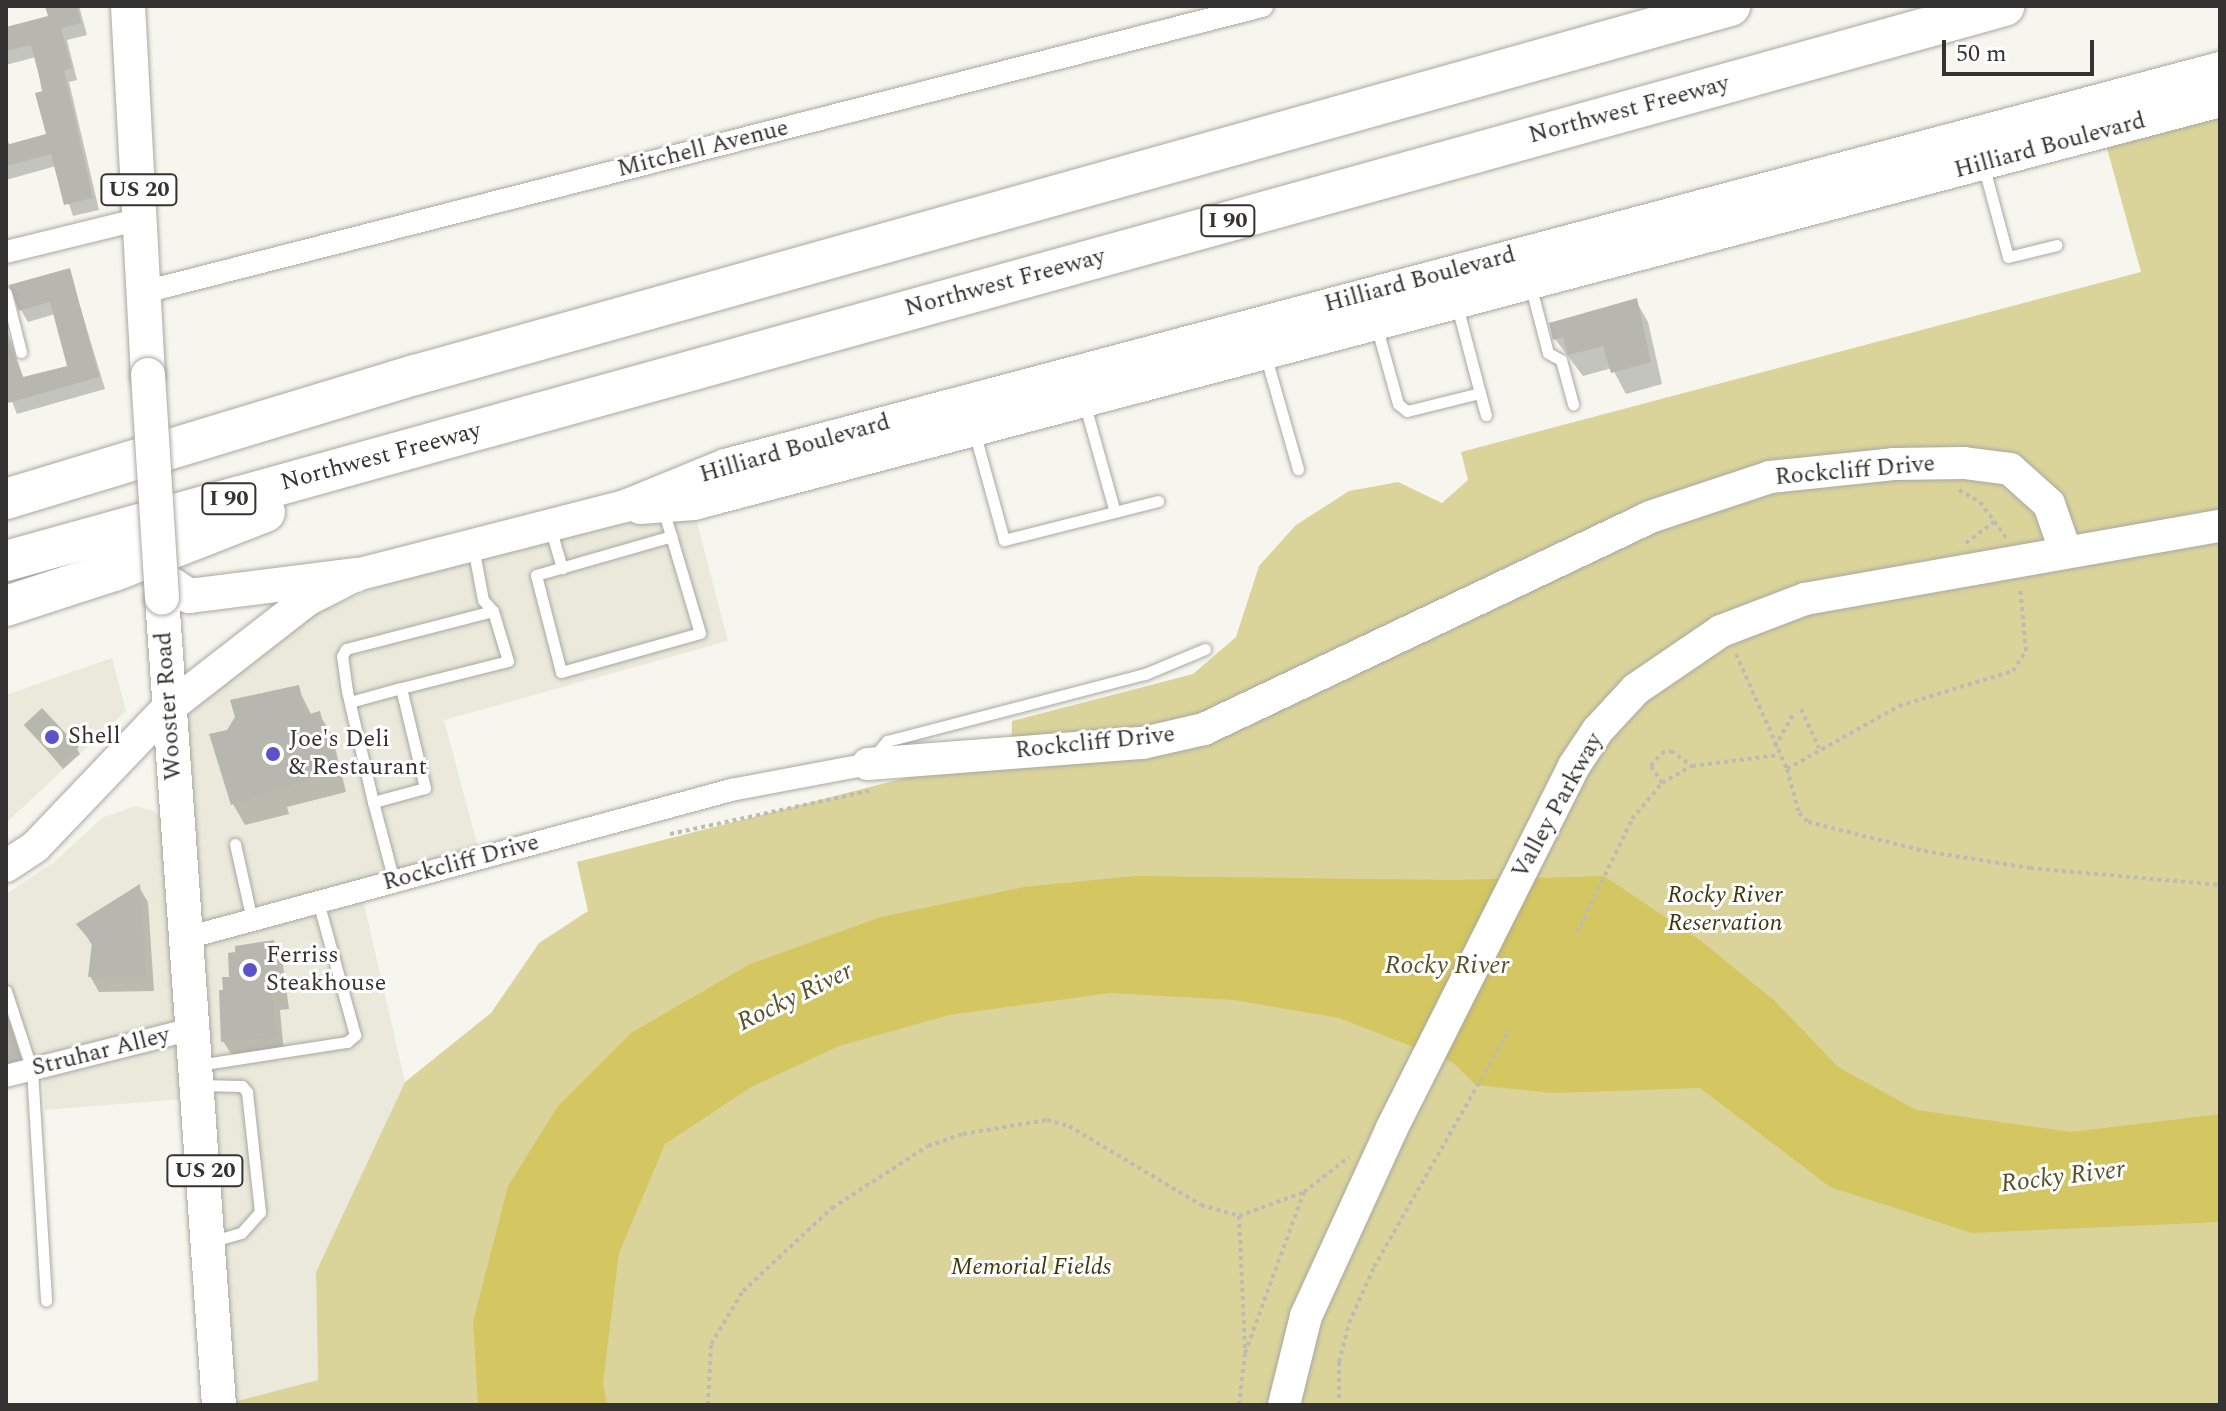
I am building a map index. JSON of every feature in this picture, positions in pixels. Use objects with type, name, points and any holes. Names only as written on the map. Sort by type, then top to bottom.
[{"type":"highway","points":[[6,499],[313,406],[1730,6]]},
{"type":"highway","name":"Northwest Freeway","points":[[6,561],[2004,6]]},
{"type":"highway","points":[[6,470],[313,406]]},
{"type":"highway","points":[[6,606],[114,571],[453,438]]},
{"type":"main road","name":"Wooster Road","points":[[128,6],[148,375],[170,590],[167,709],[190,937],[219,1405]]},
{"type":"main road","name":"Hilliard Boulevard","points":[[6,866],[35,847],[167,709],[307,600],[356,575],[625,506],[725,465],[2220,68]]},
{"type":"main road","name":"Hilliard Boulevard","points":[[625,506],[667,522],[694,504],[2220,101]]},
{"type":"main road","name":"Rockcliff Drive","points":[[868,764],[1143,743],[1204,729],[1650,517],[1770,477],[1893,464],[1964,463],[2010,469],[2049,504],[2065,550]]},
{"type":"main road","name":"Valley Parkway","points":[[1284,1405],[1306,1316],[1392,1128],[1540,833],[1598,730],[1636,689],[1721,631],[1805,599],[2065,550],[2220,526]]},
{"type":"main road","points":[[170,590],[356,575]]},
{"type":"street","name":"Mitchell Avenue","points":[[144,292],[1262,6]]},
{"type":"street","points":[[6,252],[140,219]]},
{"type":"street","name":"Rockcliff Drive","points":[[190,937],[731,790],[868,764]]},
{"type":"street","name":"Struhar Alley","points":[[6,1076],[196,1028]]},
{"type":"lane","points":[[1983,164],[2008,257],[2057,245]]},
{"type":"lane","points":[[1530,283],[1548,353],[1561,360],[1573,404]]},
{"type":"lane","points":[[6,293],[21,352]]},
{"type":"lane","points":[[1456,303],[1486,415]]},
{"type":"lane","points":[[1376,324],[1398,404],[1407,411],[1480,393]]},
{"type":"lane","points":[[1264,353],[1298,469]]},
{"type":"lane","points":[[1084,401],[1115,512]]},
{"type":"lane","points":[[974,430],[1004,540],[1158,501]]},
{"type":"lane","points":[[667,522],[700,633],[561,672],[536,575],[562,568],[667,522]]},
{"type":"lane","points":[[550,526],[562,568]]},
{"type":"lane","points":[[350,702],[508,661],[493,611],[483,600],[473,547]]},
{"type":"lane","points":[[394,881],[373,802],[342,656],[346,649],[493,611]]},
{"type":"lane","points":[[868,764],[887,741],[1145,674],[1205,649]]},
{"type":"lane","points":[[373,802],[425,788],[401,688]]},
{"type":"lane","points":[[235,844],[252,920]]},
{"type":"lane","points":[[199,1075],[347,1042],[355,1035],[318,902]]},
{"type":"lane","points":[[6,991],[32,1070],[46,1301]]},
{"type":"lane","points":[[199,1075],[242,1086],[247,1092],[260,1212],[241,1233],[209,1242]]},
{"type":"path","points":[[1787,769],[1819,748],[1924,695],[2013,671],[2026,651],[2018,578]]},
{"type":"path","points":[[1728,642],[1744,667],[1775,747],[1787,769],[1799,813],[1826,830],[2030,868],[2220,885]]},
{"type":"path","points":[[1801,709],[1819,748]]},
{"type":"path","points":[[1775,747],[1793,714]]},
{"type":"path","points":[[1662,783],[1651,766],[1661,753],[1680,755],[1692,766]]},
{"type":"path","points":[[1577,933],[1632,819],[1662,783],[1692,766],[1779,755]]},
{"type":"path","points":[[1339,1398],[1339,1362],[1349,1323],[1374,1267],[1509,1030]]},
{"type":"path","points":[[708,1405],[711,1344],[743,1291],[832,1208],[928,1146],[963,1134],[1047,1120],[1069,1126],[1201,1205],[1239,1216],[1304,1192],[1359,1147]]},
{"type":"path","points":[[1245,1353],[1304,1192]]},
{"type":"path","points":[[1239,1216],[1245,1353],[1239,1405]]},
{"type":"shaded area","points":[[630,513],[695,515],[728,641],[444,720],[478,847],[359,882],[405,1082],[316,1272],[318,1380],[235,1401],[186,715],[312,614],[398,579]]},
{"type":"shaded area","points":[[112,658],[126,711],[6,823],[6,695]]},
{"type":"shaded area","points":[[135,806],[154,811],[166,827],[183,1099],[45,1110],[42,1060],[6,1068],[6,894],[54,862],[102,818]]},
{"type":"green space","name":"Rocky River Reservation","points":[[2220,110],[2220,1405],[221,1405],[318,1380],[316,1272],[405,1082],[491,1013],[539,943],[588,911],[577,862],[913,776],[1011,767],[1012,721],[1193,674],[1236,637],[1259,566],[1296,525],[1349,491],[1398,482],[1442,503],[1468,480],[1461,452],[2141,272],[2105,141]]},
{"type":"water","name":"Rocky River","points":[[1135,876],[1455,880],[1604,876],[1701,941],[1775,1001],[1838,1067],[1916,1110],[2071,1132],[2220,1114],[2220,1222],[1972,1233],[1830,1187],[1700,1088],[1553,1093],[1476,1085],[1452,1062],[1339,1018],[1234,1000],[1110,993],[949,1015],[839,1046],[751,1087],[665,1144],[619,1253],[603,1383],[607,1405],[478,1405],[473,1322],[508,1186],[558,1106],[631,1033],[750,964],[881,917],[1024,887]]},
{"type":"building","points":[[45,6],[77,6],[81,23],[61,28],[72,68],[64,70],[93,198],[64,205],[51,154],[6,166],[6,145],[46,134],[35,93],[43,91],[31,45],[6,51],[6,27],[48,16]]},
{"type":"building","points":[[70,268],[99,377],[8,403],[6,336],[23,377],[67,366],[50,302],[19,311],[9,285]]},
{"type":"building","points":[[1637,298],[1651,362],[1611,373],[1603,346],[1568,355],[1563,337],[1553,340],[1549,323]]},
{"type":"building","name":"Joe's Deli & Restaurant","points":[[299,685],[306,715],[320,711],[335,770],[231,805],[209,734],[227,730],[235,717],[230,700]]},
{"type":"building","name":"Shell","points":[[42,708],[79,747],[61,765],[24,725]]},
{"type":"building","points":[[140,884],[146,975],[88,977],[92,943],[76,924]]},
{"type":"building","points":[[274,940],[281,994],[272,994],[276,1038],[221,1042],[219,990],[223,990],[222,977],[229,977],[228,953],[235,952],[235,946]]},
{"type":"place","name":"Shell","points":[[52,737]]},
{"type":"place","name":"Joe's Deli & Restaurant","points":[[273,754]]},
{"type":"place","name":"Ferriss Steakhouse","points":[[250,970]]},
{"type":"park label","name":"Memorial Fields","points":[[1031,1268]]}]
